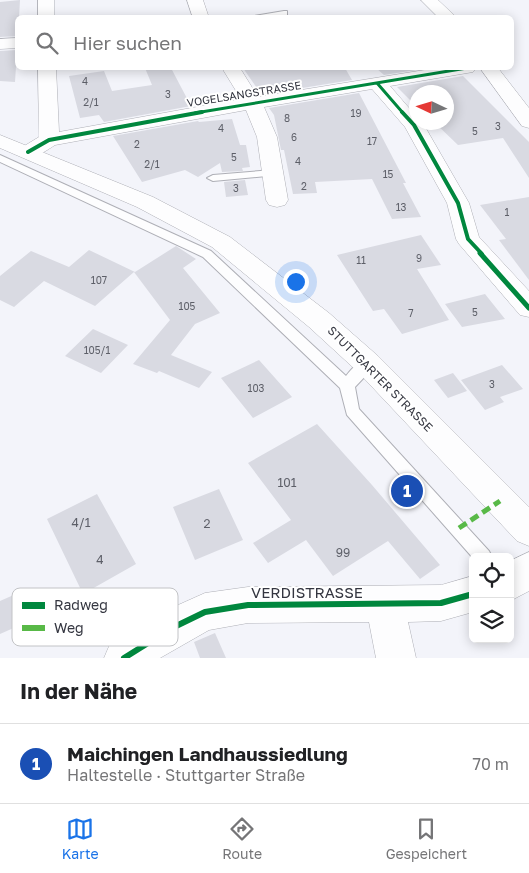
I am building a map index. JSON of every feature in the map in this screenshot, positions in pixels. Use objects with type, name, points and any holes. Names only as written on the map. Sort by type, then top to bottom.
[{"type":"street","points":[[46,0],[46,15]]},
{"type":"street","points":[[194,0],[200,15]]},
{"type":"street","points":[[429,0],[446,15]]},
{"type":"street","points":[[446,0],[453,15]]},
{"type":"street","points":[[0,44],[15,43]]},
{"type":"street","points":[[47,70],[49,140]]},
{"type":"street","points":[[232,70],[253,103],[267,137],[277,200]]},
{"type":"street","name":"VOGELSANGSTRASSE","points":[[28,152],[49,140],[253,103],[455,70]]},
{"type":"street","points":[[490,70],[529,122]]},
{"type":"street","points":[[377,83],[414,124],[458,203],[468,240],[529,308]]},
{"type":"street","name":"STUTTGARTER STRASSE","points":[[0,141],[145,202],[221,242],[320,320],[368,364],[529,530]]},
{"type":"street","points":[[514,579],[529,569]]},
{"type":"street","name":"VERDISTRASSE","points":[[178,625],[205,612],[248,605],[441,603],[469,595]]},
{"type":"street","points":[[385,605],[396,658]]},
{"type":"street","name":"VERDISTRASSE","points":[[124,658],[143,646]]},
{"type":"lane","points":[[269,15],[284,13]]},
{"type":"lane","points":[[0,158],[207,254],[347,386],[352,411],[479,553]]},
{"type":"lane","points":[[214,178],[273,173]]},
{"type":"lane","points":[[347,386],[355,375],[368,364]]},
{"type":"building","points":[[20,0],[19,15],[15,15],[15,36],[0,37],[0,2]]},
{"type":"building","points":[[15,50],[15,82],[0,81],[0,51]]},
{"type":"building","points":[[146,70],[172,70],[191,106],[104,122],[99,115],[80,118],[69,76],[104,71],[112,91],[152,85]]},
{"type":"building","points":[[244,70],[346,70],[352,80],[265,94],[264,90],[259,91]]},
{"type":"building","points":[[378,70],[416,70],[384,75]]},
{"type":"building","points":[[463,76],[529,142],[529,178],[503,138],[458,145],[442,130],[454,130],[454,85],[409,85]]},
{"type":"building","points":[[409,85],[409,99],[397,87]]},
{"type":"building","points":[[359,93],[406,183],[403,183],[421,217],[392,219],[372,179],[315,182],[317,193],[293,194],[284,150],[281,150],[274,115],[269,108]]},
{"type":"building","points":[[232,119],[240,145],[246,145],[250,167],[242,168],[243,171],[222,172],[220,163],[198,177],[185,170],[142,182],[113,136],[198,121]]},
{"type":"building","points":[[245,180],[248,195],[226,197],[224,182]]},
{"type":"building","points":[[529,197],[529,280],[499,240],[506,239],[480,205]]},
{"type":"building","points":[[421,235],[441,265],[417,269],[449,320],[402,334],[384,309],[373,311],[337,255]]},
{"type":"building","points":[[176,246],[196,259],[183,268],[220,313],[195,324],[171,355],[212,372],[199,388],[159,371],[157,373],[133,364],[170,320],[134,272],[95,306],[44,281],[14,307],[0,300],[0,276],[31,251],[69,267],[89,250],[135,272]]},
{"type":"building","points":[[485,294],[505,319],[462,327],[445,304]]},
{"type":"building","points":[[93,329],[128,345],[101,373],[65,356]]},
{"type":"building","points":[[259,360],[292,397],[253,418],[221,378]]},
{"type":"building","points":[[502,365],[523,389],[500,397],[504,402],[485,410],[461,380]]},
{"type":"building","points":[[453,373],[467,391],[448,398],[434,380]]},
{"type":"building","points":[[317,424],[440,565],[420,579],[388,541],[333,576],[306,540],[268,563],[253,543],[291,520],[248,463]]},
{"type":"building","points":[[219,489],[243,540],[195,560],[173,507]]},
{"type":"building","points":[[97,494],[136,564],[94,588],[80,588],[47,519]]},
{"type":"building","points":[[12,596],[12,629],[0,634],[0,601]]},
{"type":"building","points":[[215,633],[226,658],[200,658],[194,642]]},
{"type":"marked path","points":[[459,528],[500,501]]},
{"type":"cycle path","points":[[28,152],[49,140],[157,119],[455,70]]},
{"type":"cycle path","points":[[377,83],[414,125],[458,203],[468,239],[529,308]]},
{"type":"cycle path","points":[[178,625],[205,612],[248,605],[441,603],[469,595]]},
{"type":"cycle path","points":[[124,658],[143,646]]},
{"type":"place","name":"Maichingen Landhaussiedlung","points":[[407,491]]}]
